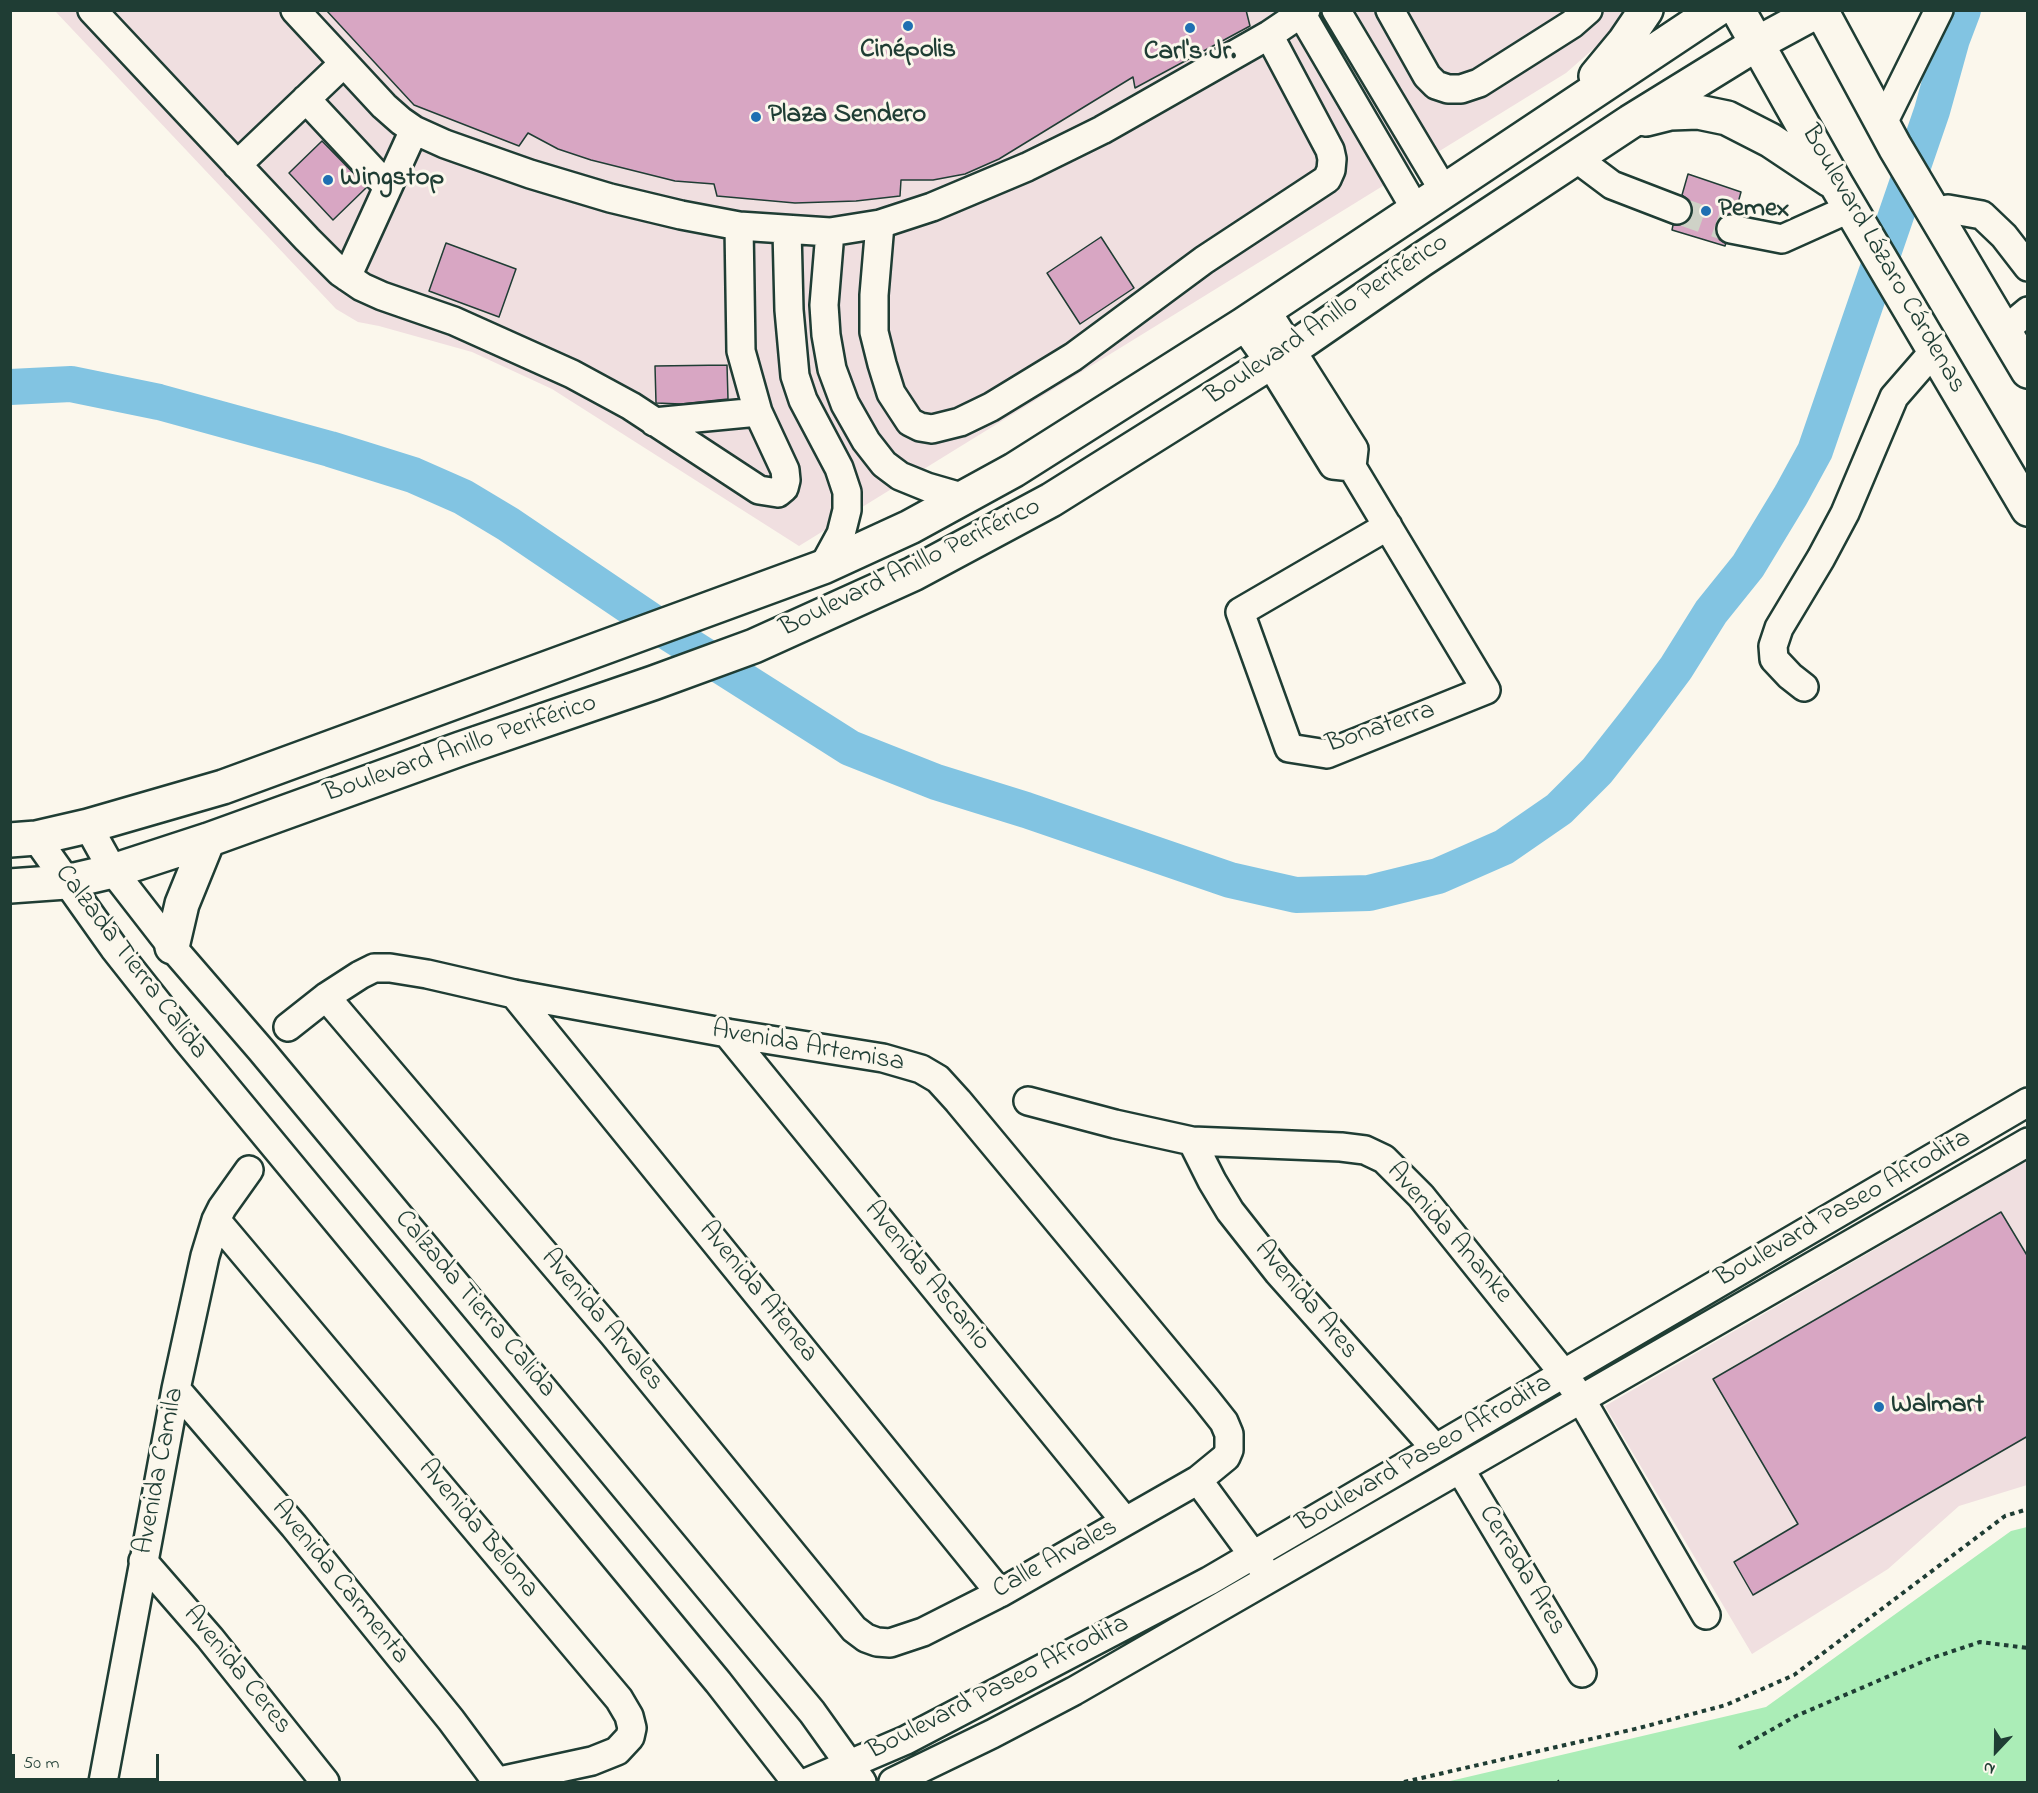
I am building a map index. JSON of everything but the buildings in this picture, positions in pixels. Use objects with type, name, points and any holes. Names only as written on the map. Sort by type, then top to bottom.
[{"type":"main road","points":[[1574,104],[1625,41],[1646,10]]},
{"type":"main road","name":"Boulevard Anillo Periférico","points":[[23,839],[88,826],[223,788],[823,567],[910,527],[1014,470],[1255,318],[1716,10]]},
{"type":"main road","name":"Boulevard Lázaro Cárdenas","points":[[1738,10],[1843,196],[2028,509]]},
{"type":"main road","name":"Boulevard Anillo Periférico","points":[[10,886],[66,882],[113,871],[208,840],[754,646],[914,574],[1051,500],[1281,356],[1630,122],[1758,43],[1820,10]]},
{"type":"main road","points":[[1820,10],[1927,202],[2016,321],[2027,370]]},
{"type":"main road","points":[[1630,122],[1670,113],[1698,112],[1727,118],[1770,140],[1843,196]]},
{"type":"main road","points":[[172,947],[189,883],[208,840]]},
{"type":"street","points":[[92,10],[307,239],[347,277],[382,296],[454,321],[572,374],[631,406],[750,485],[759,490],[778,493],[784,488],[786,470],[758,412],[741,351],[739,226]]},
{"type":"street","points":[[295,10],[384,106],[414,130],[488,160],[610,198],[739,226],[830,232],[880,224],[932,207],[1037,162],[1102,130],[1269,35],[1304,12],[1416,210]]},
{"type":"street","points":[[1336,10],[1444,191]]},
{"type":"street","points":[[1390,10],[1427,76],[1436,85],[1448,89],[1461,89],[1479,83],[1572,24],[1588,10]]},
{"type":"street","points":[[1889,135],[1938,10]]},
{"type":"street","points":[[880,224],[874,295],[874,332],[891,393],[910,422],[920,428],[932,429],[960,422],[991,407],[1073,357],[1203,260],[1327,179],[1331,170],[1330,150],[1269,35]]},
{"type":"street","points":[[237,165],[344,63]]},
{"type":"street","points":[[306,99],[388,187]]},
{"type":"street","points":[[347,277],[414,130]]},
{"type":"street","points":[[1576,158],[1612,185],[1677,210]]},
{"type":"street","points":[[1731,229],[1782,239],[1843,196]]},
{"type":"street","points":[[1927,202],[1948,209],[1982,215],[2004,236],[2028,267]]},
{"type":"street","points":[[787,230],[789,310],[795,376],[803,400],[838,468],[847,492],[847,510],[841,534],[823,567]]},
{"type":"street","points":[[830,232],[824,305],[826,335],[832,369],[845,404],[866,441],[884,464],[900,476],[965,498]]},
{"type":"street","points":[[1255,318],[1281,356]]},
{"type":"street","points":[[1804,687],[1774,659],[1773,646],[1779,628],[1845,513],[1894,398],[1928,340]]},
{"type":"street","name":"Bonaterra","points":[[1281,356],[1311,406],[1354,449],[1352,467],[1388,526],[1486,690],[1327,754],[1288,748],[1240,612],[1388,526]]},
{"type":"street","points":[[654,422],[758,412]]},
{"type":"street","name":"Calzada Tierra Calida","points":[[88,826],[113,871],[172,947],[261,1050],[735,1618],[812,1712],[856,1774]]},
{"type":"street","name":"Calzada Tierra Calida","points":[[23,839],[66,882],[114,948],[186,1039],[703,1664],[796,1782]]},
{"type":"street","name":"Avenida Artemisa","points":[[288,1027],[326,997],[360,975],[375,968],[403,969],[514,994],[727,1033],[883,1058],[921,1069],[938,1079],[1063,1226],[1224,1422],[1230,1442],[1226,1457]]},
{"type":"street","name":"Avenida Atenea","points":[[514,994],[1000,1593]]},
{"type":"street","name":"Avenida Arvales","points":[[326,997],[613,1334],[854,1629],[876,1642]]},
{"type":"street","name":"Avenida Ascanio","points":[[727,1033],[1125,1521]]},
{"type":"street","name":"Avenida Ananke","points":[[1028,1101],[1192,1141],[1341,1147],[1365,1150],[1384,1159],[1421,1196],[1564,1374],[1581,1399],[1706,1615]]},
{"type":"street","name":"Boulevard Paseo Afrodita","points":[[808,1782],[856,1774],[906,1740],[1209,1581],[2028,1102]]},
{"type":"street","name":"Avenida Ares","points":[[1192,1141],[1230,1211],[1278,1272],[1435,1448]]},
{"type":"street","name":"Boulevard Paseo Afrodita","points":[[892,1782],[1074,1691],[2028,1142]]},
{"type":"street","name":"Avenida Camila","points":[[103,1782],[176,1389],[205,1256],[216,1220],[230,1194],[249,1170]]},
{"type":"street","name":"Avenida Belona","points":[[216,1220],[619,1699],[628,1716],[632,1728],[630,1737],[617,1751],[592,1761],[496,1782]]},
{"type":"street","name":"Avenida Carmenta","points":[[176,1389],[294,1526],[451,1720],[496,1782]]},
{"type":"street","name":"Calle Arvales","points":[[876,1642],[890,1643],[924,1632],[1000,1593],[1198,1480],[1226,1457]]},
{"type":"street","name":"Cerrada Ares","points":[[1460,1469],[1582,1673]]},
{"type":"street","points":[[1198,1480],[1270,1579]]},
{"type":"street","name":"Avenida Ceres","points":[[143,1562],[210,1638],[325,1782]]},
{"type":"path","points":[[1404,1782],[1639,1728],[1736,1701],[1794,1676],[2005,1516],[2028,1509]]},
{"type":"path","points":[[1739,1748],[1796,1716],[1929,1659],[1980,1642],[2028,1648]]},
{"type":"shaded area","name":"Plaza Sendero","points":[[55,11],[1633,11],[1624,22],[1566,73],[799,546],[552,389],[472,352],[358,322],[336,309]]},
{"type":"shaded area","points":[[2027,1161],[2027,1485],[1959,1506],[1888,1569],[1752,1654],[1605,1406]]},
{"type":"green space","points":[[2027,1527],[2027,1782],[1446,1782],[1766,1707],[2011,1531]]},
{"type":"waterway","points":[[10,387],[71,384],[159,402],[330,449],[413,475],[463,497],[508,524],[672,635],[850,748],[936,782],[1026,810],[1230,880],[1296,895],[1369,893],[1438,876],[1504,847],[1559,809],[1597,771],[1638,719],[1676,668],[1711,612],[1748,566],[1815,451],[1932,111],[1952,39],[1963,10]]},
{"type":"tunnel","points":[[1677,210],[1731,229]]},
{"type":"place","name":"Cinépolis","points":[[908,26]]},
{"type":"place","name":"Carl's Jr.","points":[[1190,28]]},
{"type":"place","name":"Plaza Sendero","points":[[756,117]]},
{"type":"place","name":"Wingstop","points":[[328,180]]},
{"type":"place","name":"Pemex","points":[[1706,211]]},
{"type":"place","name":"Walmart","points":[[1879,1407]]}]
